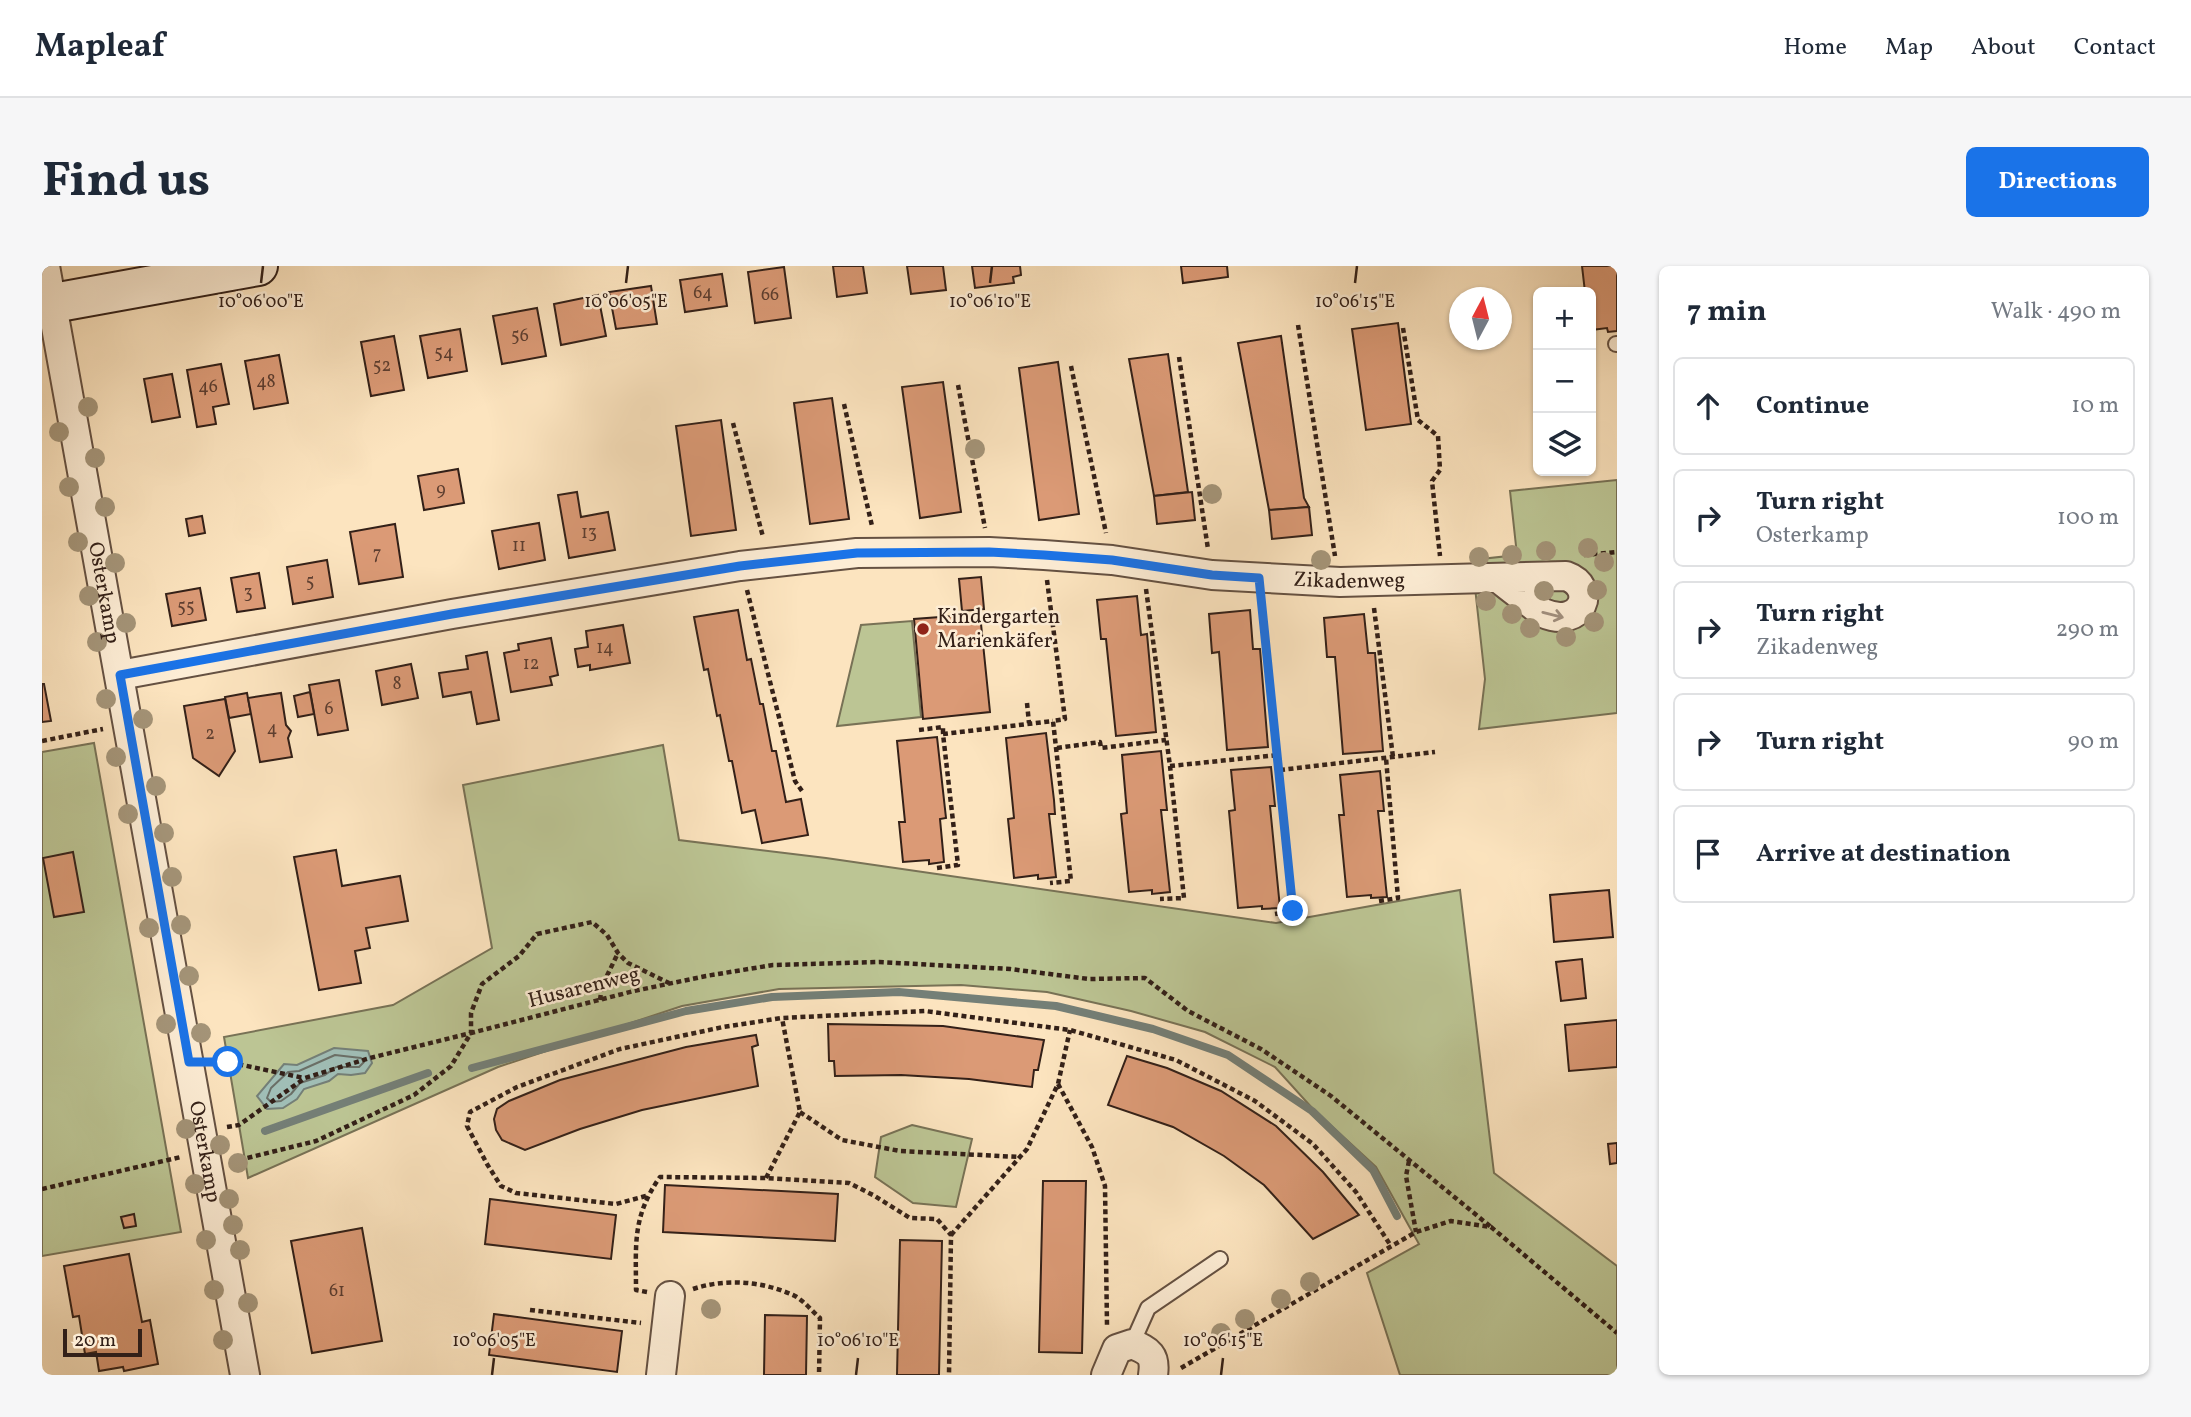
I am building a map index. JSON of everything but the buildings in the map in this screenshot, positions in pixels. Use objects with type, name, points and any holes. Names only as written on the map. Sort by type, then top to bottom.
[{"type":"main road","points":[[47,304],[258,266]]},
{"type":"street","name":"Osterkamp","points":[[45,266],[47,304],[120,675],[245,1375]]},
{"type":"street","name":"Zikadenweg","points":[[120,675],[452,614],[740,566],[878,552],[1044,555],[1112,560],[1212,575],[1339,582],[1498,578]]},
{"type":"street","points":[[661,1375],[670,1296]]},
{"type":"street","points":[[1107,1371],[1117,1349],[1132,1344],[1147,1350],[1155,1363],[1166,1372]]},
{"type":"lane","points":[[1132,1344],[1148,1308],[1220,1259]]},
{"type":"path","points":[[1298,325],[1339,582]]},
{"type":"path","points":[[1403,328],[1418,420],[1438,436],[1440,470],[1432,481],[1443,580]]},
{"type":"path","points":[[1179,356],[1212,575]]},
{"type":"path","points":[[1071,366],[1112,560]]},
{"type":"path","points":[[958,384],[989,552]]},
{"type":"path","points":[[844,404],[878,552]]},
{"type":"path","points":[[733,423],[769,563]]},
{"type":"path","points":[[943,734],[1065,719],[1044,555]]},
{"type":"path","points":[[1142,564],[1167,740],[1184,898],[1160,900]]},
{"type":"path","points":[[740,566],[795,781],[802,791]]},
{"type":"path","points":[[1259,578],[1293,911],[1275,914]]},
{"type":"path","points":[[1371,583],[1389,758],[1398,898],[1379,901]]},
{"type":"path","points":[[1027,703],[1029,723]]},
{"type":"path","points":[[1050,883],[1070,881],[1053,721]]},
{"type":"path","points":[[42,741],[129,725]]},
{"type":"path","points":[[919,730],[943,727],[958,864],[937,868]]},
{"type":"path","points":[[1057,748],[1100,742],[1101,748],[1167,740]]},
{"type":"path","points":[[1280,770],[1435,752]]},
{"type":"path","points":[[1170,766],[1278,755]]},
{"type":"path","points":[[42,1189],[205,1150],[316,1141],[414,1095],[451,1066],[471,1033],[471,1013],[482,984],[519,956],[537,934],[592,922],[607,935],[628,963],[670,984]]},
{"type":"path","points":[[600,1000],[602,986],[618,953]]},
{"type":"path","name":"Husarenweg","points":[[305,1078],[370,1058],[600,1000],[773,965],[879,962],[1010,969],[1089,979],[1145,978],[1188,1011],[1261,1049],[1331,1096],[1617,1333]]},
{"type":"path","points":[[646,1196],[616,1204],[516,1193],[501,1186],[467,1126],[470,1112],[517,1087],[620,1049],[723,1027],[782,1018],[925,1011],[1070,1030],[1176,1060],[1255,1101],[1313,1144],[1356,1192],[1391,1246]]},
{"type":"path","points":[[766,1178],[800,1112],[782,1018]]},
{"type":"path","points":[[949,1375],[951,1235],[1027,1149],[1058,1084],[1070,1030]]},
{"type":"path","points":[[189,1062],[228,1062],[305,1078]]},
{"type":"path","points":[[205,1150],[305,1078]]},
{"type":"path","points":[[1058,1084],[1092,1147],[1105,1186],[1107,1371]]},
{"type":"path","points":[[800,1112],[842,1140],[901,1151],[1020,1157]]},
{"type":"path","points":[[1409,1161],[1406,1176],[1416,1232]]},
{"type":"path","points":[[819,1375],[820,1318],[796,1297],[755,1283],[710,1283],[670,1296],[636,1290],[637,1224],[646,1196],[660,1177],[766,1178],[849,1183],[910,1218],[937,1219],[951,1235]]},
{"type":"path","points":[[1166,1372],[1416,1232],[1451,1221],[1491,1227]]},
{"type":"path","points":[[530,1310],[667,1326]]},
{"type":"green space","points":[[1617,480],[1617,713],[1479,729],[1485,679],[1472,560],[1517,555],[1510,491]]},
{"type":"green space","points":[[912,621],[921,717],[837,726],[861,625]]},
{"type":"green space","points":[[94,743],[181,1232],[42,1256],[42,752]]},
{"type":"green space","points":[[663,745],[679,840],[826,858],[1276,923],[1460,890],[1494,1173],[1617,1266],[1617,1375],[1400,1375],[1367,1273],[1419,1244],[1376,1167],[1313,1109],[1275,1067],[1205,1032],[1131,1011],[1047,992],[961,985],[779,989],[682,1006],[498,1067],[248,1178],[224,1037],[393,1005],[492,948],[463,785]]},
{"type":"green space","points":[[912,1125],[972,1139],[956,1207],[913,1203],[875,1177],[881,1137]]},
{"type":"water","points":[[334,1048],[368,1051],[372,1063],[365,1073],[338,1074],[329,1081],[304,1089],[297,1099],[283,1108],[267,1109],[257,1096],[284,1064],[297,1065]]},
{"type":"waterway","points":[[472,1068],[686,1011],[772,997],[899,992],[1056,1006],[1153,1029],[1228,1055],[1312,1111],[1373,1170],[1397,1216]]},
{"type":"waterway","points":[[265,1131],[428,1073]]},
{"type":"place","name":"Kindergarten Marienkäfer","points":[[923,629]]},
{"type":"route","points":[[228,1062],[189,1062],[120,675],[452,614],[740,566],[857,553],[989,552],[1112,560],[1212,575],[1259,578],[1293,911]]}]
